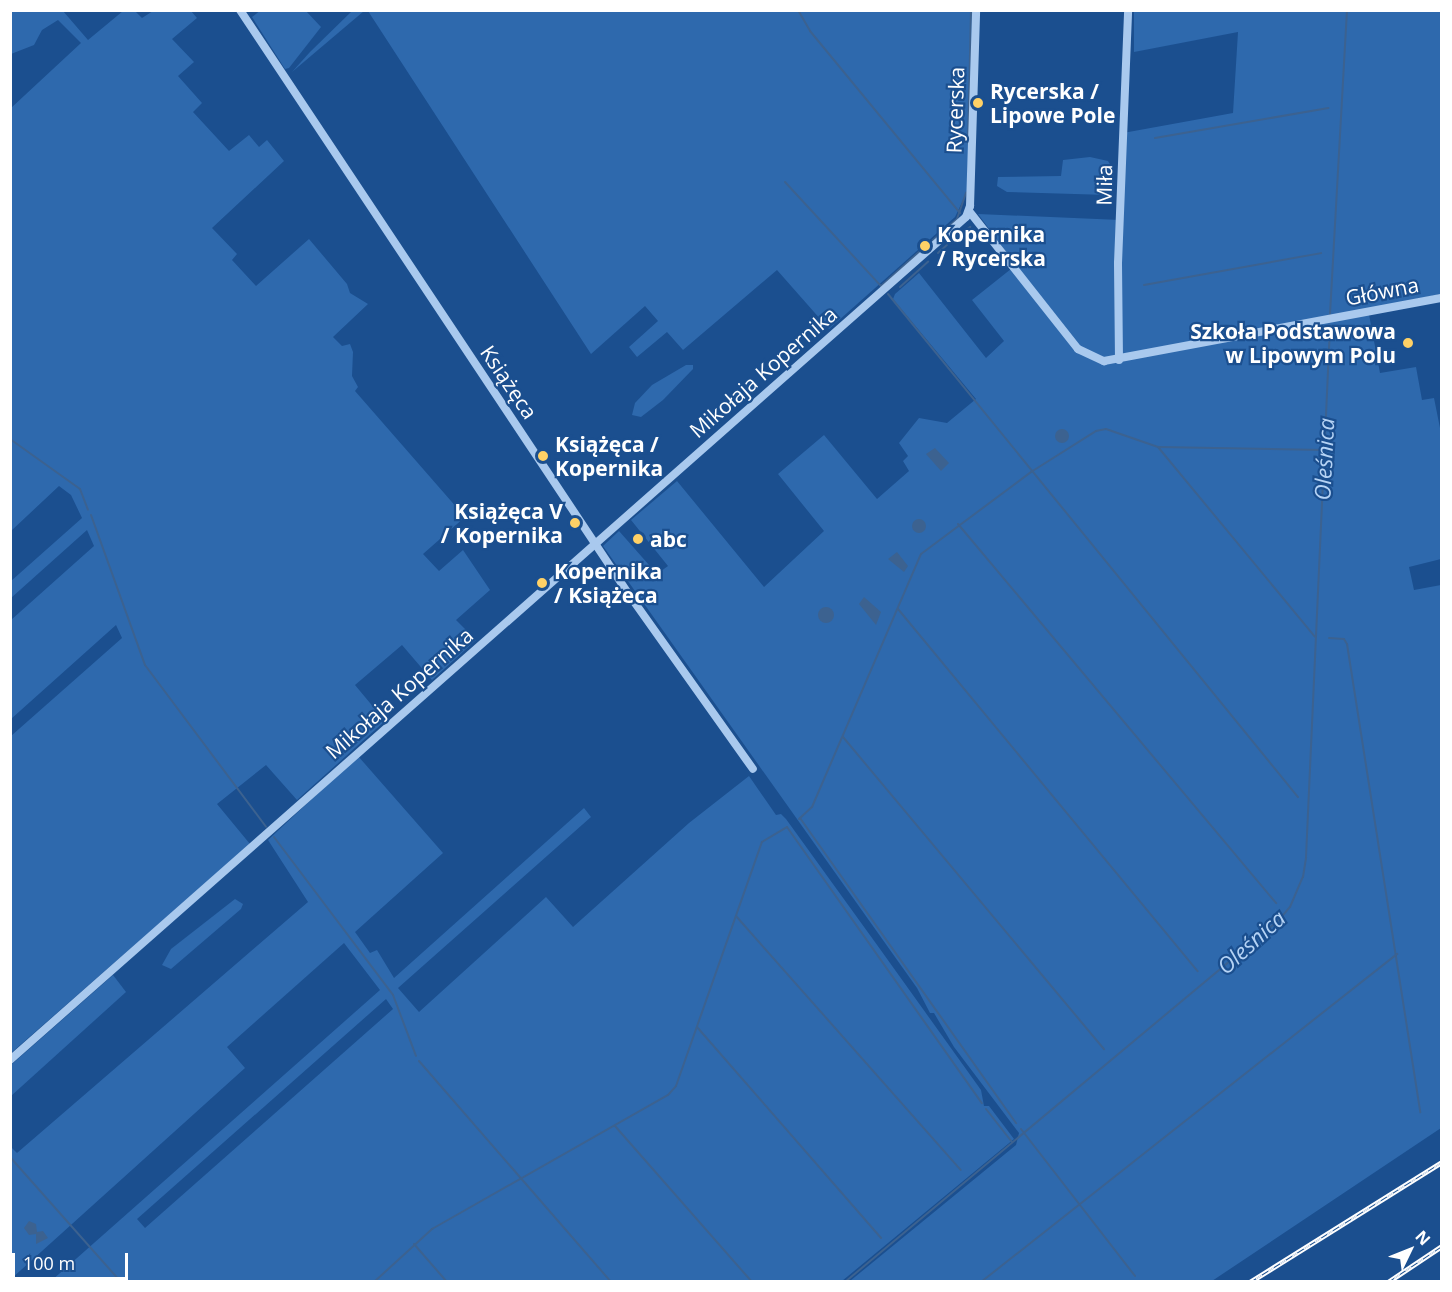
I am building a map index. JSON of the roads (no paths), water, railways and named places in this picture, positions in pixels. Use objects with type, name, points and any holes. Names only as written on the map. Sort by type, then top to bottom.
[{"type":"street","name":"Książęca","points":[[240,10],[596,543],[753,769]]},
{"type":"street","name":"Rycerska","points":[[969,212],[976,10]]},
{"type":"street","name":"Miła","points":[[1119,360],[1118,263],[1128,10]]},
{"type":"street","name":"Mikołaja Kopernika","points":[[10,1060],[969,212]]},
{"type":"street","points":[[969,212],[1078,349],[1092,359],[1119,360]]},
{"type":"street","name":"Główna","points":[[1119,360],[1442,298]]},
{"type":"waterway","points":[[798,10],[810,31],[960,213]]},
{"type":"waterway","points":[[968,143],[971,10]]},
{"type":"waterway","name":"Oleśnica","points":[[1330,314],[1347,10]]},
{"type":"waterway","points":[[1155,138],[1328,108]]},
{"type":"waterway","points":[[785,182],[881,286],[919,252]]},
{"type":"waterway","points":[[933,240],[957,219],[966,193]]},
{"type":"waterway","points":[[955,238],[970,227]]},
{"type":"waterway","points":[[938,253],[947,245]]},
{"type":"waterway","points":[[1144,285],[1321,253]]},
{"type":"waterway","points":[[900,287],[928,262]]},
{"type":"waterway","points":[[888,294],[1298,797]]},
{"type":"waterway","name":"Oleśnica","points":[[845,1282],[1279,920],[1290,907],[1303,877],[1306,857],[1330,326]]},
{"type":"waterway","points":[[799,819],[812,807],[921,554],[1031,472],[1096,431],[1106,429],[1158,447],[1324,450]]},
{"type":"waterway","points":[[10,439],[80,489],[88,510]]},
{"type":"waterway","points":[[1158,447],[1315,637]]},
{"type":"waterway","points":[[91,515],[145,665],[266,827]]},
{"type":"waterway","points":[[958,524],[1276,903]]},
{"type":"waterway","points":[[898,609],[1198,971]]},
{"type":"waterway","points":[[1329,638],[1344,639],[1347,644],[1420,1112]]},
{"type":"waterway","points":[[843,737],[1104,1049]]},
{"type":"waterway","points":[[800,818],[1016,1123]]},
{"type":"waterway","points":[[787,827],[982,1103]]},
{"type":"waterway","points":[[374,1282],[432,1229],[668,1095],[676,1086],[762,842],[787,827]]},
{"type":"waterway","points":[[274,837],[393,995],[416,1056]]},
{"type":"waterway","points":[[736,916],[961,1170]]},
{"type":"waterway","points":[[981,1282],[1397,954]]},
{"type":"waterway","points":[[697,1027],[881,1238]]},
{"type":"waterway","points":[[419,1061],[611,1282]]},
{"type":"waterway","points":[[986,1109],[1012,1142]]},
{"type":"waterway","points":[[615,1126],[752,1282]]},
{"type":"waterway","points":[[1021,1129],[1135,1276]]},
{"type":"waterway","points":[[10,1157],[121,1282]]},
{"type":"waterway","points":[[414,1244],[447,1282]]},
{"type":"railway","points":[[1250,1282],[1442,1162]]},
{"type":"railway","points":[[1388,1282],[1442,1246]]},
{"type":"place","name":"Rycerska / Lipowe Pole","points":[[978,103]]},
{"type":"place","name":"Kopernika / Rycerska","points":[[925,246]]},
{"type":"place","name":"Szkoła Podstawowa w Lipowym Polu","points":[[1408,343]]},
{"type":"place","name":"Książęca / Kopernika","points":[[543,456]]},
{"type":"place","name":"Książęca V / Kopernika","points":[[575,523]]},
{"type":"place","name":"abc","points":[[638,539]]},
{"type":"place","name":"Kopernika / Książeca","points":[[542,583]]}]
